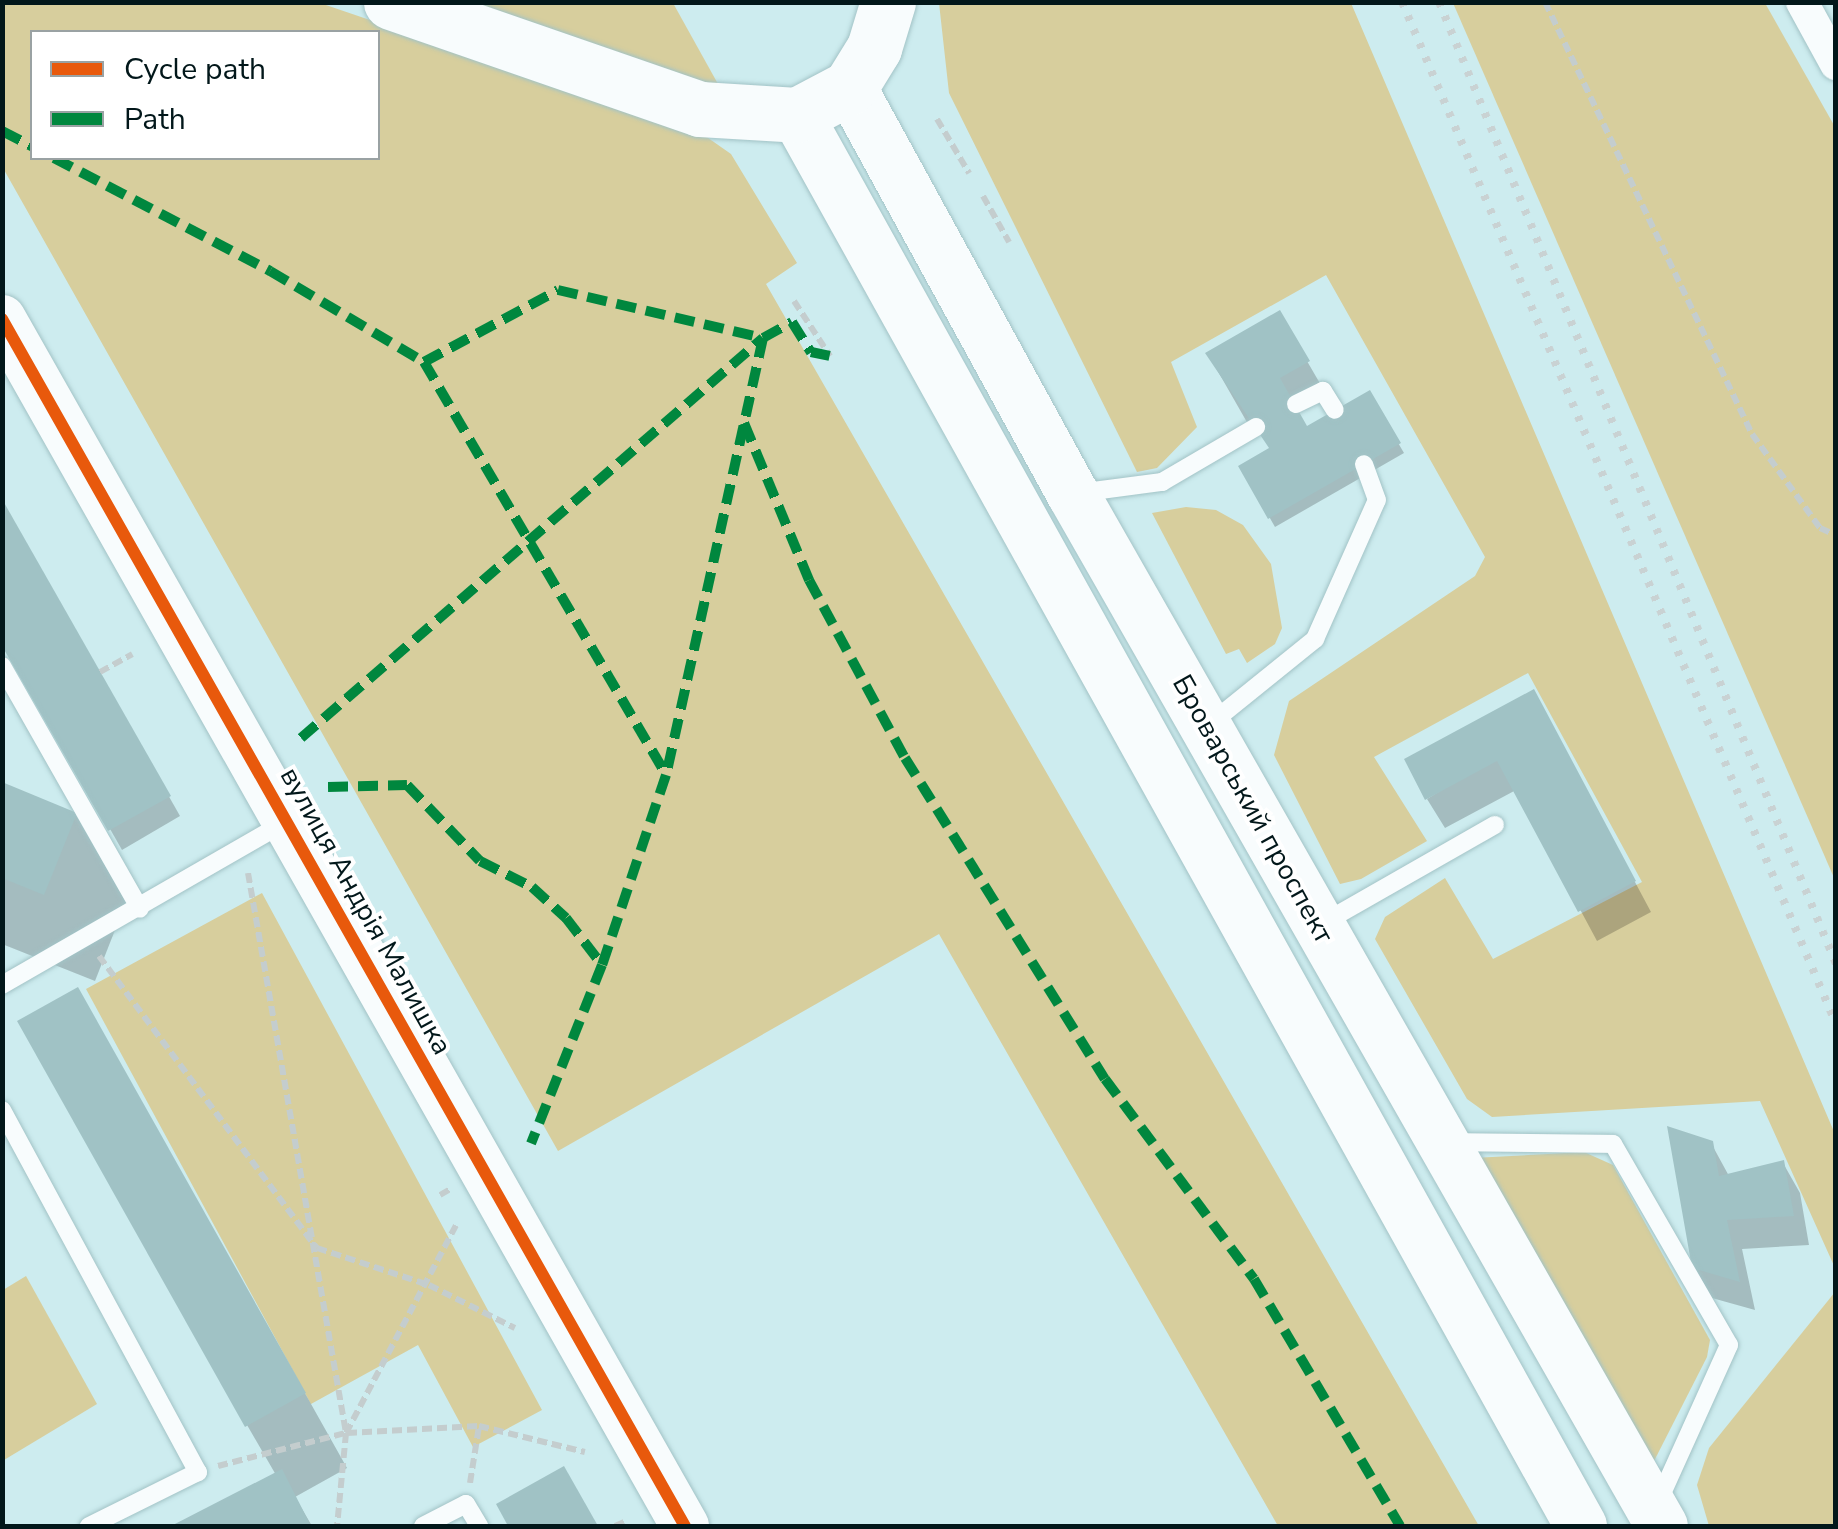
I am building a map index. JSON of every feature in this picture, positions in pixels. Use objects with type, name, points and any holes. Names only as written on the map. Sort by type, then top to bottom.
[{"type":"highway","points":[[391,2],[700,109],[796,115],[850,87],[874,48],[888,2]]},
{"type":"main road","name":"Броварський проспект","points":[[850,87],[1073,494],[1658,1519]]},
{"type":"main road","points":[[796,115],[1580,1526]]},
{"type":"street","points":[[1802,2],[1836,64]]},
{"type":"street","name":"вулиця Андрія Малишка","points":[[2,319],[685,1526]]},
{"type":"lane","points":[[1296,404],[1323,392],[1335,410]]},
{"type":"lane","points":[[1073,494],[1162,482],[1256,427]]},
{"type":"lane","points":[[1207,726],[1315,639],[1377,500],[1364,464]]},
{"type":"lane","points":[[2,666],[140,909]]},
{"type":"lane","points":[[2,703],[28,712]]},
{"type":"lane","points":[[2,984],[140,909],[286,822]]},
{"type":"lane","points":[[1318,926],[1495,824]]},
{"type":"lane","points":[[2,1110],[198,1472],[89,1526]]},
{"type":"lane","points":[[1439,1141],[1613,1144],[1730,1345],[1658,1519]]},
{"type":"lane","points":[[422,1526],[466,1504],[479,1526]]},
{"type":"path","points":[[1545,2],[1752,434],[1820,528],[1836,536]]},
{"type":"path","points":[[937,119],[969,173]]},
{"type":"path","points":[[983,196],[1009,242]]},
{"type":"path","points":[[794,300],[830,356]]},
{"type":"path","points":[[100,672],[132,654]]},
{"type":"path","points":[[243,847],[317,1248],[346,1433],[337,1526]]},
{"type":"path","points":[[86,939],[317,1248],[429,1285],[514,1328]]},
{"type":"path","points":[[346,1433],[429,1285],[456,1225]]},
{"type":"path","points":[[198,1472],[346,1433],[479,1426],[584,1452]]},
{"type":"path","points":[[466,1504],[479,1426]]},
{"type":"path","points":[[615,1526],[624,1522]]},
{"type":"shaded area","points":[[2,3],[320,3],[701,133],[731,154],[797,263],[766,284],[1479,1526],[1278,1526],[939,934],[558,1151],[3,168]]},
{"type":"shaded area","points":[[456,3],[673,3],[718,84],[704,93]]},
{"type":"shaded area","points":[[939,3],[1351,3],[1835,1134],[1835,1268],[1760,1101],[1492,1117],[1467,1099],[1375,939],[1385,917],[1445,878],[1493,959],[1642,882],[1528,673],[1374,757],[1427,841],[1361,879],[1340,884],[1274,755],[1289,701],[1475,576],[1485,557],[1326,275],[1171,362],[1197,427],[1157,468],[1137,472],[949,93]]},
{"type":"shaded area","points":[[1453,3],[1765,3],[1835,127],[1835,880]]},
{"type":"shaded area","points":[[1186,507],[1216,510],[1243,525],[1271,564],[1282,628],[1275,644],[1247,663],[1239,649],[1226,654],[1152,513]]},
{"type":"shaded area","points":[[262,893],[542,1410],[473,1447],[418,1345],[311,1404],[86,989]]},
{"type":"shaded area","points":[[1584,1152],[1613,1165],[1710,1340],[1707,1357],[1652,1465],[1473,1158]]},
{"type":"shaded area","points":[[26,1276],[97,1404],[4,1460],[3,1290]]},
{"type":"shaded area","points":[[1835,1292],[1835,1526],[1709,1526],[1697,1485],[1709,1448]]},
{"type":"building","points":[[1280,310],[1310,361],[1280,378],[1307,426],[1370,390],[1401,443],[1268,519],[1238,466],[1269,448],[1205,353]]},
{"type":"building","points":[[2,499],[171,796],[108,831],[2,646]]},
{"type":"building","points":[[1534,689],[1636,881],[1578,912],[1497,761],[1425,800],[1404,759]]},
{"type":"building","points":[[2,782],[77,813],[44,895],[2,878]]},
{"type":"building","points":[[78,987],[306,1393],[245,1427],[17,1021]]},
{"type":"building","points":[[1667,1126],[1713,1141],[1719,1176],[1784,1160],[1794,1216],[1727,1220],[1740,1282],[1692,1268]]},
{"type":"building","points":[[564,1466],[598,1526],[508,1526],[496,1504]]},
{"type":"building","points":[[282,1469],[311,1526],[171,1526]]},
{"type":"railway","points":[[1402,2],[1836,1024]]},
{"type":"railway","points":[[1439,2],[1836,964]]},
{"type":"marked path","points":[[2,131],[30,145]]},
{"type":"marked path","points":[[58,160],[270,271],[424,362],[666,775]]},
{"type":"marked path","points":[[424,362],[558,290],[763,338],[666,775],[602,965],[531,1143]]},
{"type":"marked path","points":[[301,738],[763,338],[792,322],[811,352],[830,356]]},
{"type":"marked path","points":[[744,423],[809,580],[905,758],[1105,1079],[1254,1279],[1400,1526]]},
{"type":"marked path","points":[[328,787],[407,785],[480,861],[532,887],[566,918],[602,965]]},
{"type":"cycle path","points":[[2,319],[685,1526]]}]
